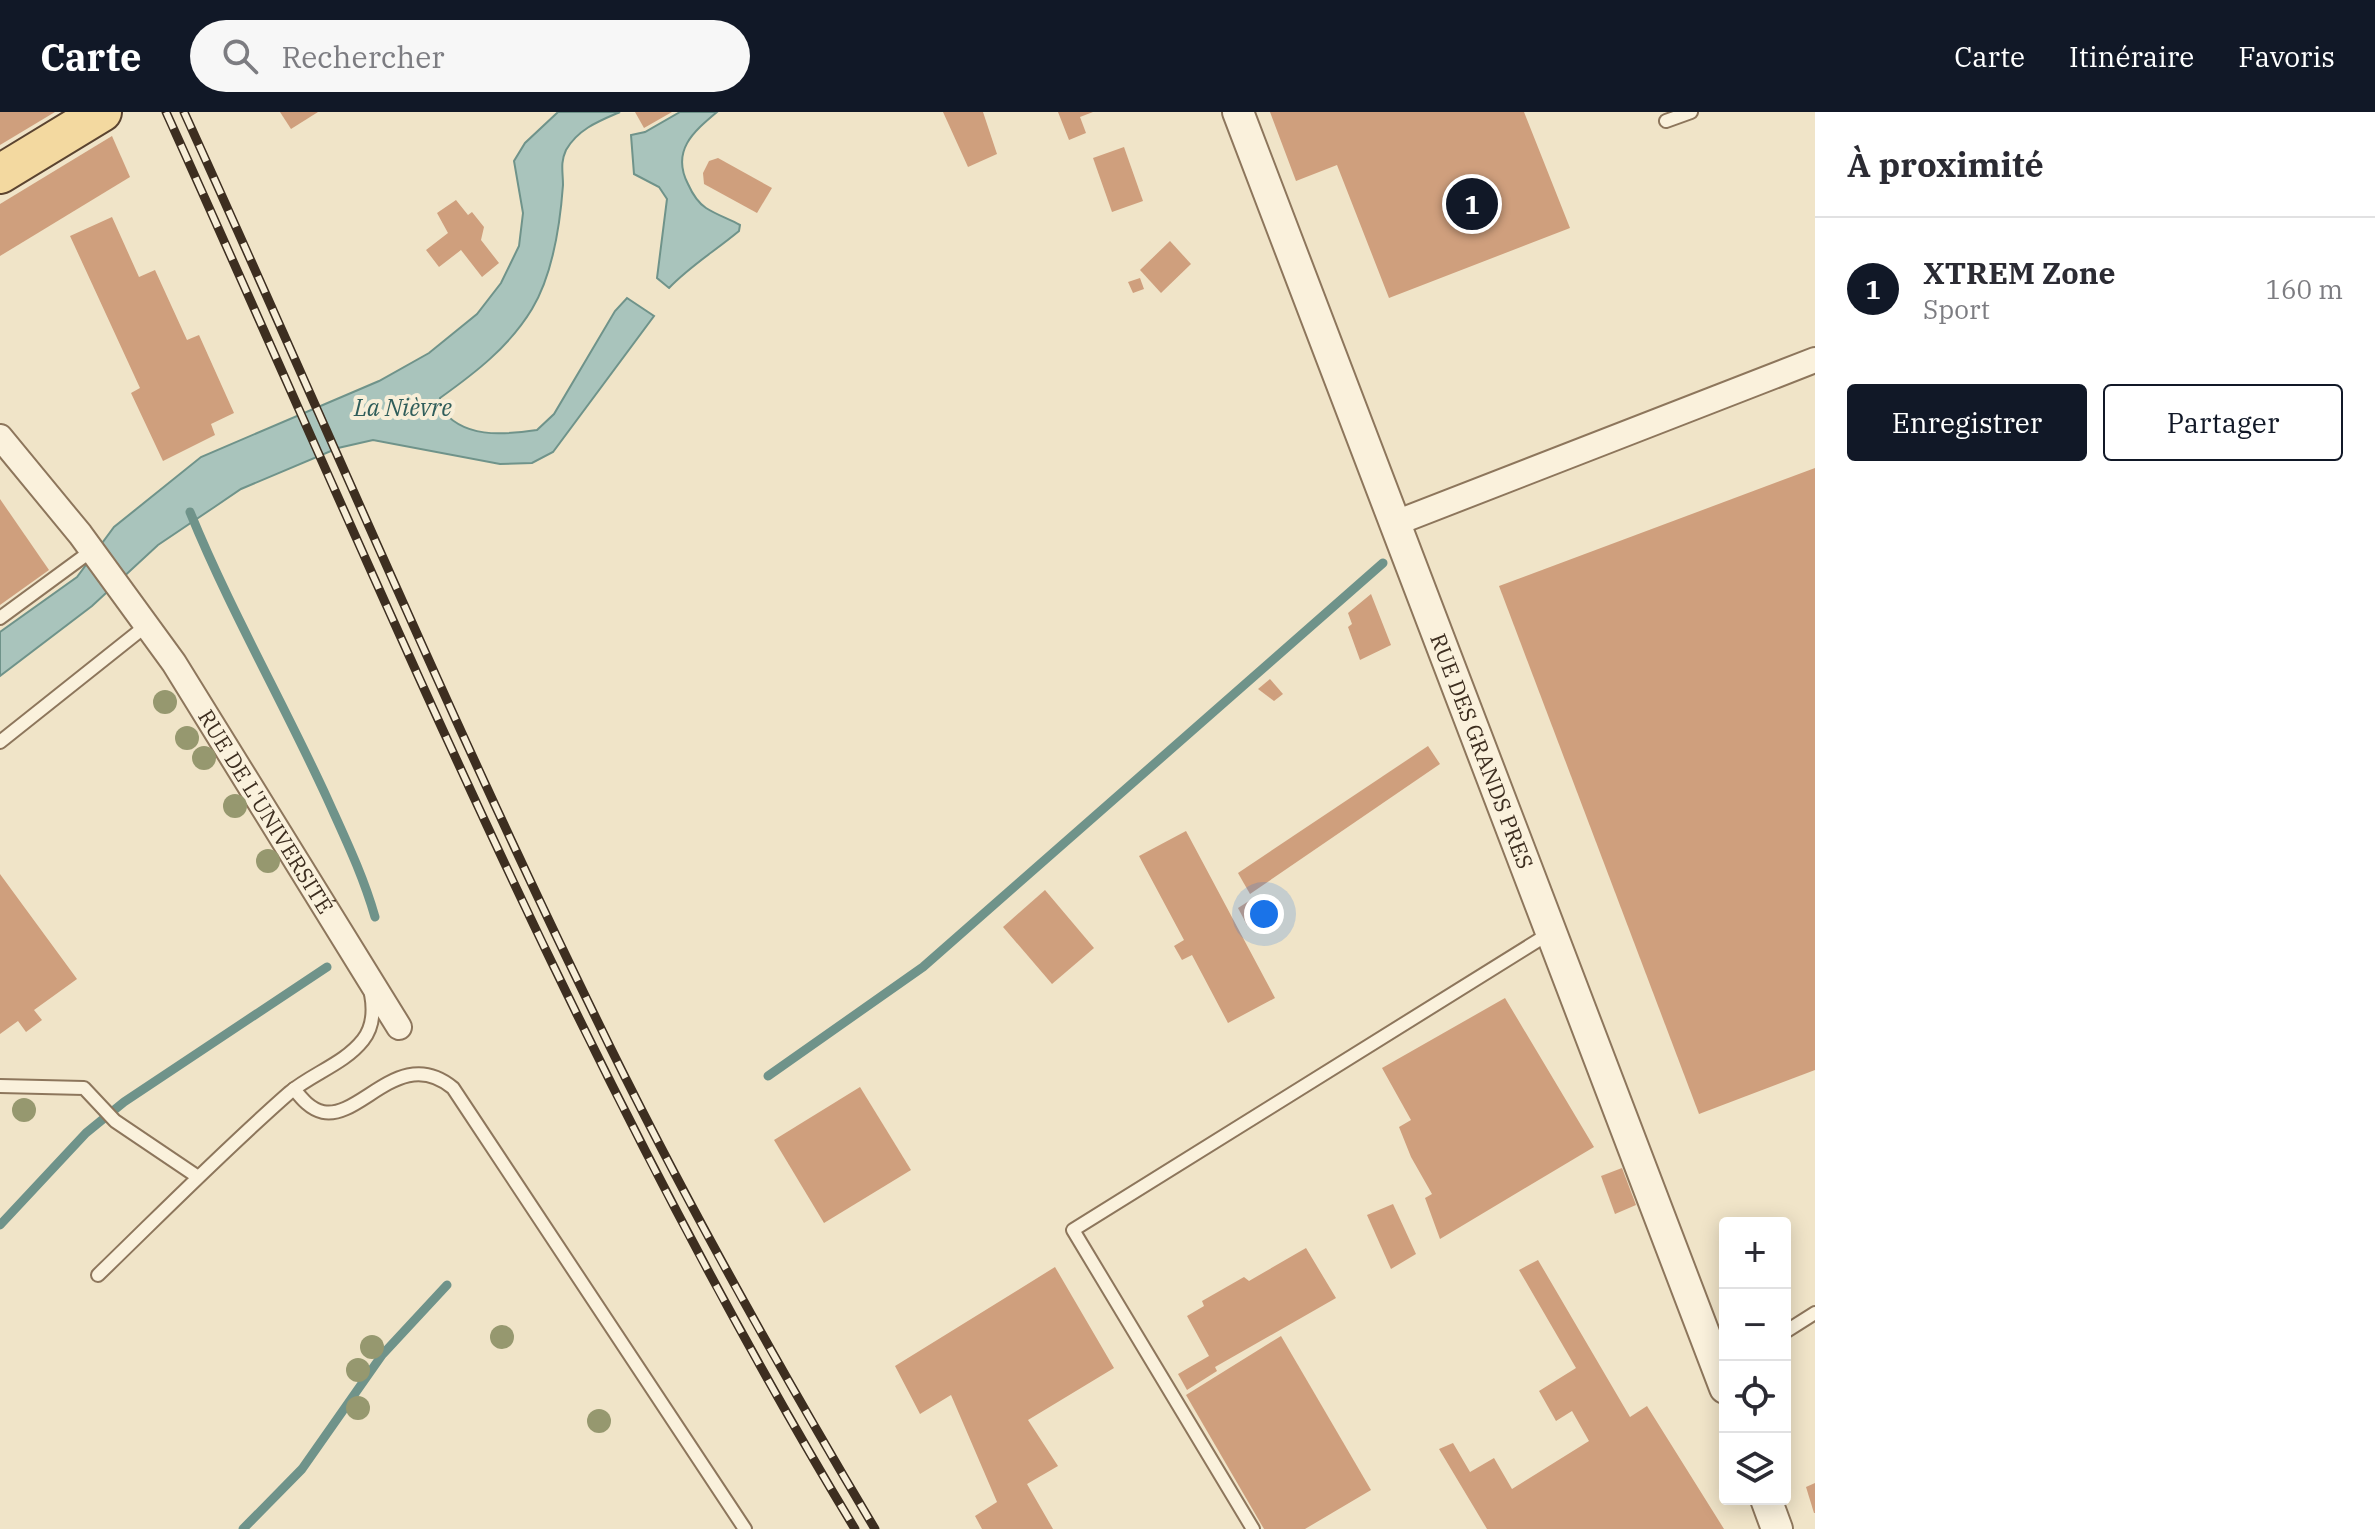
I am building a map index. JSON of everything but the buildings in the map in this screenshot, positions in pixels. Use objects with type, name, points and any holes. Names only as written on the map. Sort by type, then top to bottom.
[{"type":"main road","points":[[0,174],[102,112]]},
{"type":"street","name":"RUE DES GRANDS PRES","points":[[1238,112],[1393,524],[1719,1367]]},
{"type":"street","points":[[1393,524],[1815,360]]},
{"type":"street","points":[[0,437],[81,545]]},
{"type":"street","name":"RUE DE L'UNIVERSITÉ","points":[[81,545],[130,599],[399,1027]]},
{"type":"street","points":[[1768,1505],[1777,1529]]},
{"type":"lane","points":[[1666,121],[1691,112]]},
{"type":"lane","points":[[0,618],[81,545]]},
{"type":"lane","points":[[0,742],[147,625]]},
{"type":"lane","points":[[1253,1529],[1073,1230],[1550,933]]},
{"type":"lane","points":[[98,1275],[294,1089],[318,1071],[346,1058],[366,1037],[374,1009],[366,973]]},
{"type":"lane","points":[[294,1089],[313,1108],[331,1112],[409,1076],[441,1078],[453,1088],[745,1529]]},
{"type":"lane","points":[[0,1086],[84,1088],[115,1121],[198,1177]]},
{"type":"lane","points":[[1791,1328],[1815,1313]]},
{"type":"water","name":"La Nièvre","points":[[558,112],[620,112],[583,131],[566,150],[562,163],[562,201],[554,249],[545,281],[532,309],[502,347],[440,398],[440,407],[449,417],[471,430],[511,433],[537,430],[554,414],[615,311],[627,298],[654,316],[553,452],[532,463],[500,464],[373,440],[338,448],[241,489],[158,545],[92,606],[0,676],[0,632],[77,577],[114,527],[201,457],[379,381],[429,353],[477,314],[501,283],[519,246],[523,213],[514,161],[525,143]]},
{"type":"water","points":[[680,112],[717,112],[687,143],[683,152],[683,172],[700,203],[740,225],[739,231],[669,288],[657,278],[667,199],[659,187],[634,174],[631,135],[645,132]]},
{"type":"waterway","points":[[190,512],[222,585],[327,798],[375,917]]},
{"type":"waterway","points":[[768,1076],[923,967],[1383,563]]},
{"type":"waterway","points":[[0,1225],[86,1133],[124,1102],[327,967]]},
{"type":"waterway","points":[[243,1529],[302,1469],[382,1355],[447,1285]]},
{"type":"railway","points":[[166,112],[407,652],[574,1009],[663,1185],[756,1358],[855,1529]]},
{"type":"railway","points":[[184,112],[437,677],[594,1014],[729,1274],[875,1529]]},
{"type":"place","name":"XTREM Zone","points":[[1472,204]]}]
